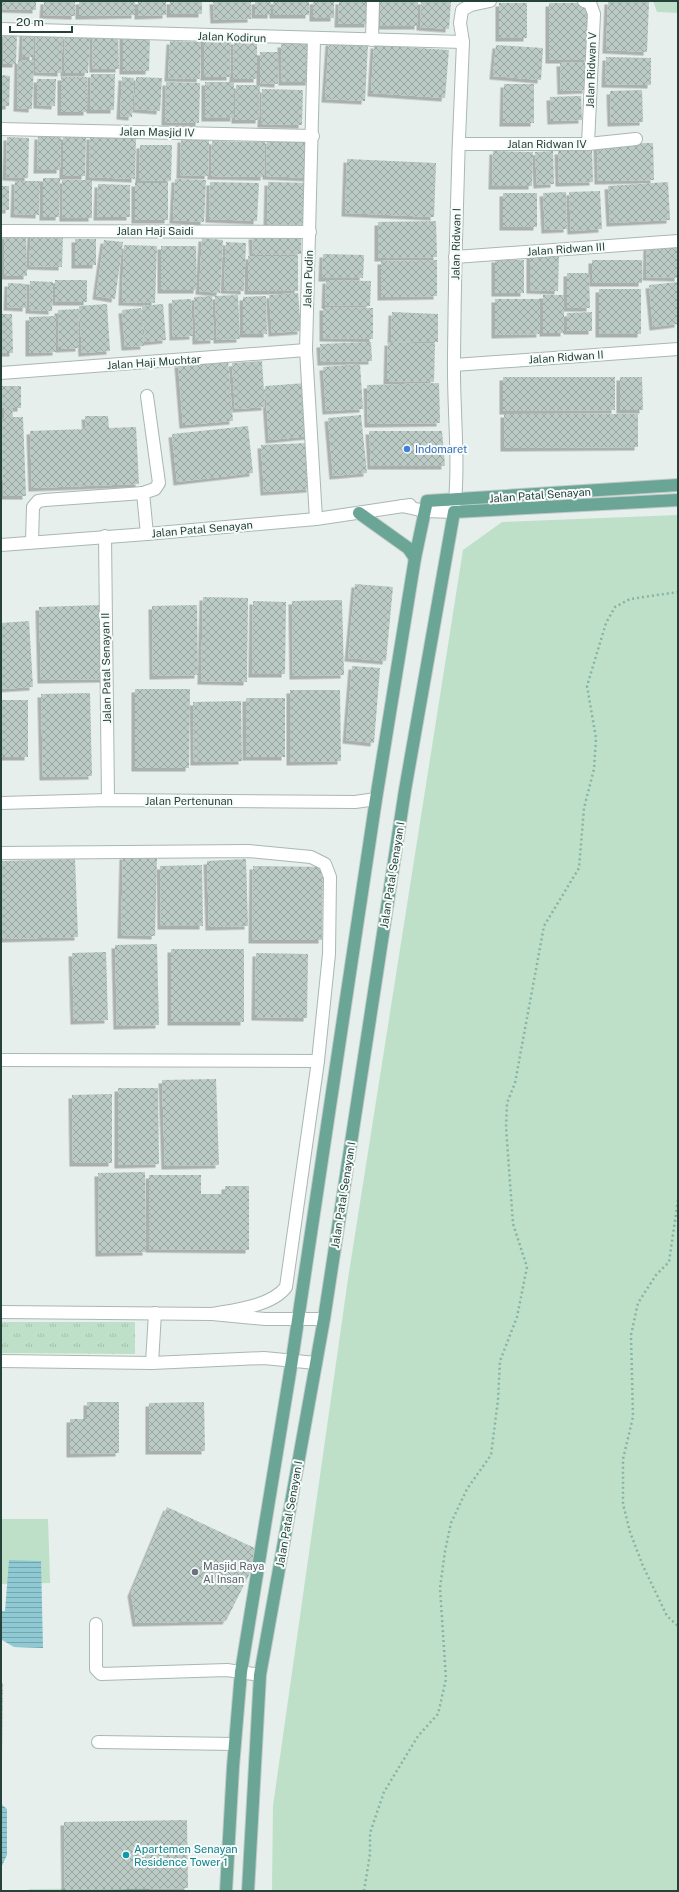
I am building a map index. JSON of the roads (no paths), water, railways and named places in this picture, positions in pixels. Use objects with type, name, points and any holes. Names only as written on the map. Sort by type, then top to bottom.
[{"type":"main road","name":"Jalan Patal Senayan","points":[[455,506],[678,486]]},
{"type":"main road","name":"Jalan Patal Senayan","points":[[455,506],[678,500]]},
{"type":"main road","name":"Jalan Patal Senayan I","points":[[226,1891],[241,1672],[292,1360],[376,800],[415,558],[426,506]]},
{"type":"main road","name":"Jalan Patal Senayan I","points":[[248,1891],[260,1675],[324,1318],[405,790],[455,506]]},
{"type":"main road","points":[[359,513],[408,548],[415,558]]},
{"type":"street","points":[[372,40],[373,1]]},
{"type":"street","name":"Jalan Ridwan V","points":[[584,1],[590,3],[594,14],[588,144]]},
{"type":"street","name":"Jalan Ridwan I","points":[[455,506],[457,474],[454,365],[455,257],[463,42],[460,23],[462,10],[471,5],[486,2]]},
{"type":"street","name":"Jalan Kodirun","points":[[1,29],[463,42]]},
{"type":"street","name":"Jalan Pudin","points":[[314,39],[306,350],[316,519]]},
{"type":"street","name":"Jalan Masjid IV","points":[[1,129],[312,136]]},
{"type":"street","name":"Jalan Ridwan IV","points":[[459,144],[588,144],[636,139]]},
{"type":"street","name":"Jalan Haji Saidi","points":[[1,231],[310,232]]},
{"type":"street","name":"Jalan Ridwan III","points":[[455,257],[678,242]]},
{"type":"street","name":"Jalan Ridwan II","points":[[454,365],[678,349]]},
{"type":"street","name":"Jalan Haji Muchtar","points":[[1,373],[306,350]]},
{"type":"street","points":[[32,542],[33,507],[38,501],[143,493],[155,489],[159,483],[147,396]]},
{"type":"street","points":[[143,493],[147,534]]},
{"type":"street","name":"Jalan Patal Senayan","points":[[1,544],[147,534],[316,519],[402,506],[455,506]]},
{"type":"street","name":"Jalan Patal Senayan II","points":[[105,536],[108,800]]},
{"type":"street","name":"Jalan Pertenunan","points":[[1,803],[108,800],[355,802],[376,800]]},
{"type":"street","points":[[1,853],[249,851],[318,859],[324,864],[330,877],[331,894],[329,954],[318,1060],[286,1287],[276,1297],[241,1309],[212,1314]]},
{"type":"street","points":[[1,1060],[318,1060]]},
{"type":"street","points":[[1,1312],[212,1314],[265,1319],[324,1318]]},
{"type":"street","points":[[152,1363],[155,1313]]},
{"type":"street","points":[[1,1361],[152,1363],[264,1358],[316,1363]]},
{"type":"street","points":[[96,1624],[96,1669],[101,1674],[227,1670],[260,1675]]},
{"type":"street","points":[[98,1742],[235,1744]]},
{"type":"water","points":[[9,1560],[41,1561],[43,1648],[14,1647],[2,1640],[1,1611],[5,1611]]},
{"type":"water","points":[[1,1804],[7,1809],[7,1855],[1,1868]]},
{"type":"place","name":"Indomaret","points":[[407,449]]},
{"type":"place","name":"Masjid Raya Al Insan","points":[[195,1572]]},
{"type":"place","name":"Apartemen Senayan Residence Tower 1","points":[[126,1855]]}]
